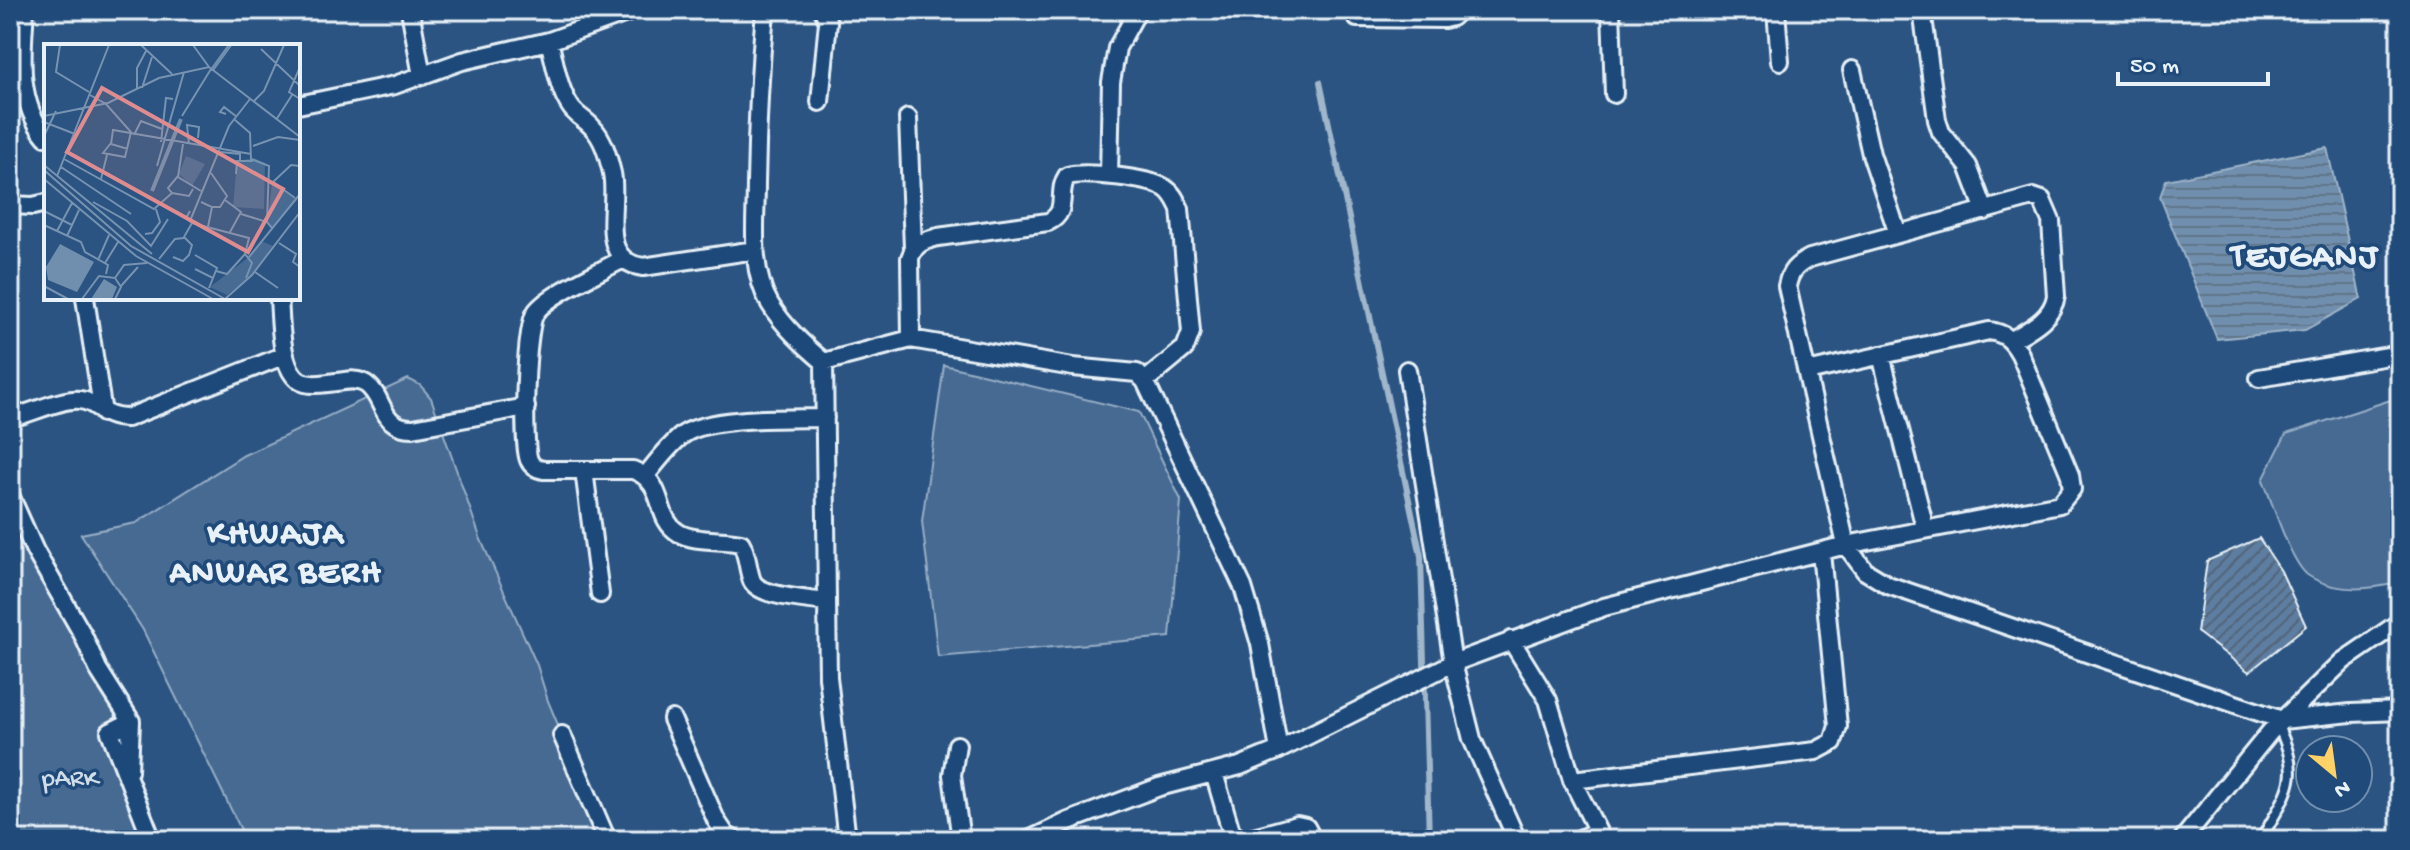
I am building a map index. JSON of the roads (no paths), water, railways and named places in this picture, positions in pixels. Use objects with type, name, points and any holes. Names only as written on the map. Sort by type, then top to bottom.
[{"type":"street","points":[[25,10],[24,84],[32,113],[44,134]]},
{"type":"street","points":[[410,10],[422,76]]},
{"type":"street","points":[[300,105],[374,91],[462,61],[549,41],[635,10]]},
{"type":"street","points":[[765,10],[757,106],[755,250],[759,275],[769,302],[799,340],[824,362],[828,677],[847,840]]},
{"type":"street","points":[[820,102],[828,22],[823,10]]},
{"type":"street","points":[[1109,175],[1111,82],[1117,48],[1138,10]]},
{"type":"street","points":[[1357,18],[1444,19],[1452,17],[1459,10]]},
{"type":"street","points":[[1611,10],[1614,94]]},
{"type":"street","points":[[1776,10],[1780,61]]},
{"type":"street","points":[[1922,10],[1937,120],[1941,132],[1968,166],[1985,211]]},
{"type":"street","points":[[549,41],[568,103],[575,114],[594,128],[608,154],[614,181],[614,237],[621,260],[643,267],[755,250]]},
{"type":"street","points":[[1852,70],[1871,154],[1898,234]]},
{"type":"street","points":[[908,118],[913,248],[910,258],[911,339]]},
{"type":"street","points":[[913,248],[922,241],[938,237],[1056,219],[1061,211],[1063,182],[1067,176],[1075,174],[1109,175],[1164,187],[1174,196],[1180,209],[1191,332],[1185,348],[1145,381]]},
{"type":"street","points":[[2012,340],[2048,316],[2055,306],[2051,221],[2042,200],[2033,197],[1810,258],[1797,265],[1790,275],[1787,286],[1846,545],[1865,571],[1888,585],[2280,722],[2351,713],[2400,711]]},
{"type":"street","points":[[10,205],[44,203]]},
{"type":"street","points":[[621,260],[550,300],[535,313],[528,332],[526,407],[529,461],[534,468],[633,470],[646,475],[676,532],[684,536],[741,543],[747,552],[752,581],[759,589],[825,602]]},
{"type":"street","points":[[85,300],[103,413]]},
{"type":"street","points":[[279,300],[288,368],[302,383],[316,385],[363,381],[371,388],[390,420],[404,428],[526,407]]},
{"type":"street","points":[[1029,840],[1069,821],[1159,787],[1240,766],[1279,750],[1453,663],[1604,607],[1846,545],[2060,504],[2072,489],[2070,475],[2020,354],[2012,340],[2001,332],[1989,331],[1807,372]]},
{"type":"street","points":[[824,362],[911,339],[1073,367],[1137,373],[1145,381],[1243,587],[1260,644],[1279,750]]},
{"type":"street","points":[[2259,378],[2400,354]]},
{"type":"street","points":[[10,418],[77,399],[92,403],[113,418],[127,418],[285,355]]},
{"type":"street","points":[[1881,355],[1925,528]]},
{"type":"street","points":[[1407,370],[1453,663],[1472,739],[1517,840]]},
{"type":"street","points":[[646,475],[685,434],[702,427],[721,423],[825,418]]},
{"type":"street","points":[[584,470],[600,594]]},
{"type":"street","points":[[10,495],[35,551],[83,635],[98,669],[131,721],[110,732],[152,840]]},
{"type":"street","points":[[1572,780],[1816,751],[1833,742],[1838,726],[1821,552]]},
{"type":"street","points":[[2182,840],[2280,722],[2343,661],[2400,622]]},
{"type":"street","points":[[1511,640],[1548,700],[1572,780],[1600,835],[1578,840]]},
{"type":"street","points":[[672,719],[716,820],[726,835],[735,840]]},
{"type":"street","points":[[562,735],[607,840]]},
{"type":"street","points":[[957,745],[952,775],[961,840]]},
{"type":"street","points":[[1214,773],[1231,831],[1242,840],[1297,825],[1306,827],[1313,840]]},
{"type":"lane","points":[[2261,840],[2290,785],[2293,766],[2280,722]]},
{"type":"waterway","points":[[1320,82],[1421,556],[1429,840]]},
{"type":"district","name":"TEJGANJ","points":[[2305,259]]},
{"type":"district","name":"KHWAJA ANWAR BERH","points":[[276,556]]},
{"type":"park label","name":"pARK","points":[[70,780]]}]
